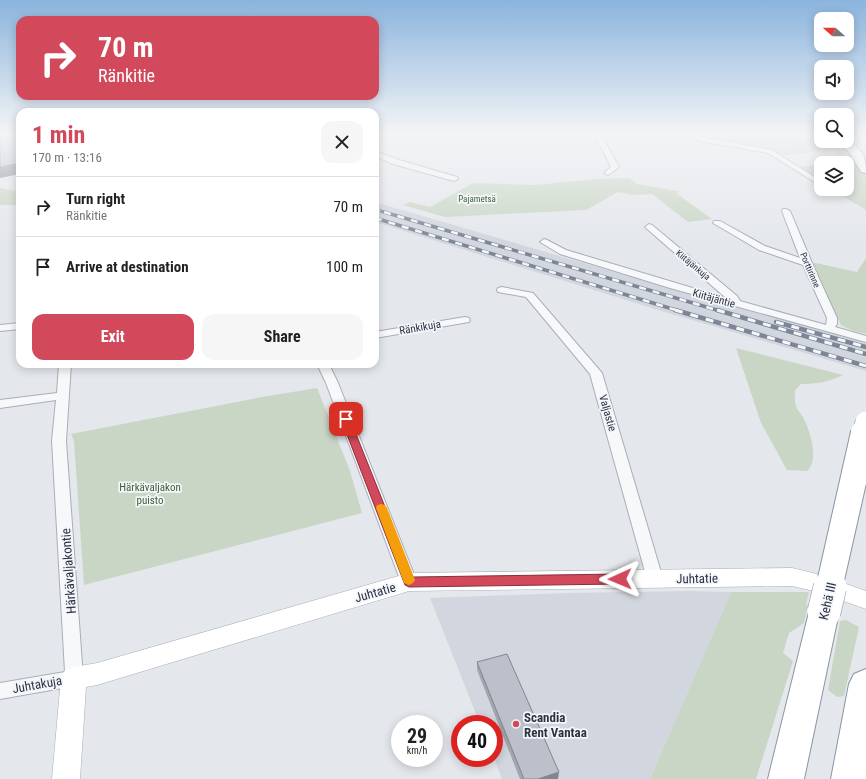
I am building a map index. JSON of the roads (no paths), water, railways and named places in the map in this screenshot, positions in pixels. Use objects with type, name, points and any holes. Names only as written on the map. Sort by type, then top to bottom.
[{"type":"highway","name":"Kehä III","points":[[786,779],[866,422]]},
{"type":"highway","points":[[849,779],[866,684]]},
{"type":"street","points":[[421,169],[454,179]]},
{"type":"street","points":[[608,173],[612,169]]},
{"type":"street","points":[[798,169],[814,179]]},
{"type":"street","name":"Porttirinne","points":[[786,211],[807,263],[832,318],[832,324],[829,328]]},
{"type":"street","points":[[717,223],[762,248],[807,263]]},
{"type":"street","name":"Kiitäjänkuja","points":[[649,227],[732,298],[736,304]]},
{"type":"street","name":"Kiitäjäntie","points":[[544,242],[563,252],[736,304],[866,339]]},
{"type":"street","name":"Valjastie","points":[[502,290],[529,295],[596,374],[655,579]]},
{"type":"street","name":"Ränkikuja","points":[[379,334],[465,320]]},
{"type":"street","points":[[0,328],[16,326]]},
{"type":"street","name":"Härkävaljakontie","points":[[65,368],[59,441],[74,678],[66,779]]},
{"type":"street","points":[[325,368],[409,582]]},
{"type":"street","points":[[0,404],[62,396]]},
{"type":"street","name":"Juhtatie","points":[[74,678],[97,674],[409,582],[792,577],[806,580],[866,600]]},
{"type":"street","name":"Juhtakuja","points":[[0,691],[74,678]]},
{"type":"railway","points":[[379,210],[384,212]]},
{"type":"railway","points":[[384,212],[720,311]]},
{"type":"railway","points":[[379,219],[679,311]]},
{"type":"railway","points":[[675,310],[866,366]]},
{"type":"railway","points":[[717,310],[866,354]]},
{"type":"railway","points":[[776,322],[866,347]]},
{"type":"place","name":"Scandia Rent Vantaa","points":[[516,724]]},
{"type":"park label","name":"Pajametsä","points":[[477,199]]},
{"type":"park label","name":"Härkävaljakon puisto","points":[[150,493]]}]
